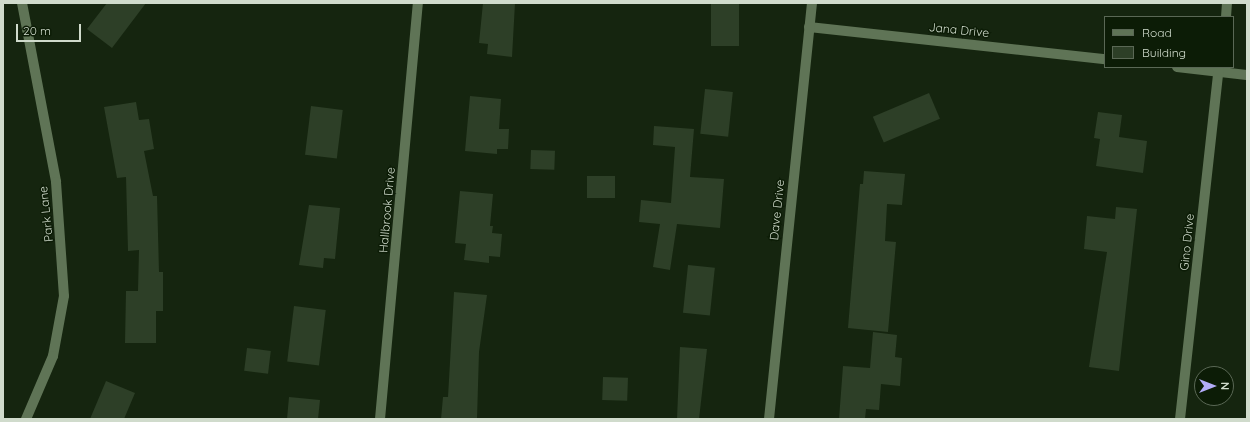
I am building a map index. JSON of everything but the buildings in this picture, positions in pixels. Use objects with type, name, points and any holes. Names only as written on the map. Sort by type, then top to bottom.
[{"type":"street","name":"Park Lane","points":[[22,3],[56,182],[64,296],[53,356],[26,419]]},
{"type":"street","name":"Hallbrook Drive","points":[[380,419],[418,3]]},
{"type":"street","name":"Dave Drive","points":[[769,419],[812,3]]},
{"type":"street","points":[[1226,16],[1227,3]]},
{"type":"street","name":"Jana Drive","points":[[809,27],[1104,59]]},
{"type":"street","points":[[1198,68],[1219,69],[1247,74]]},
{"type":"street","name":"Gino Drive","points":[[1180,419],[1219,69]]}]
